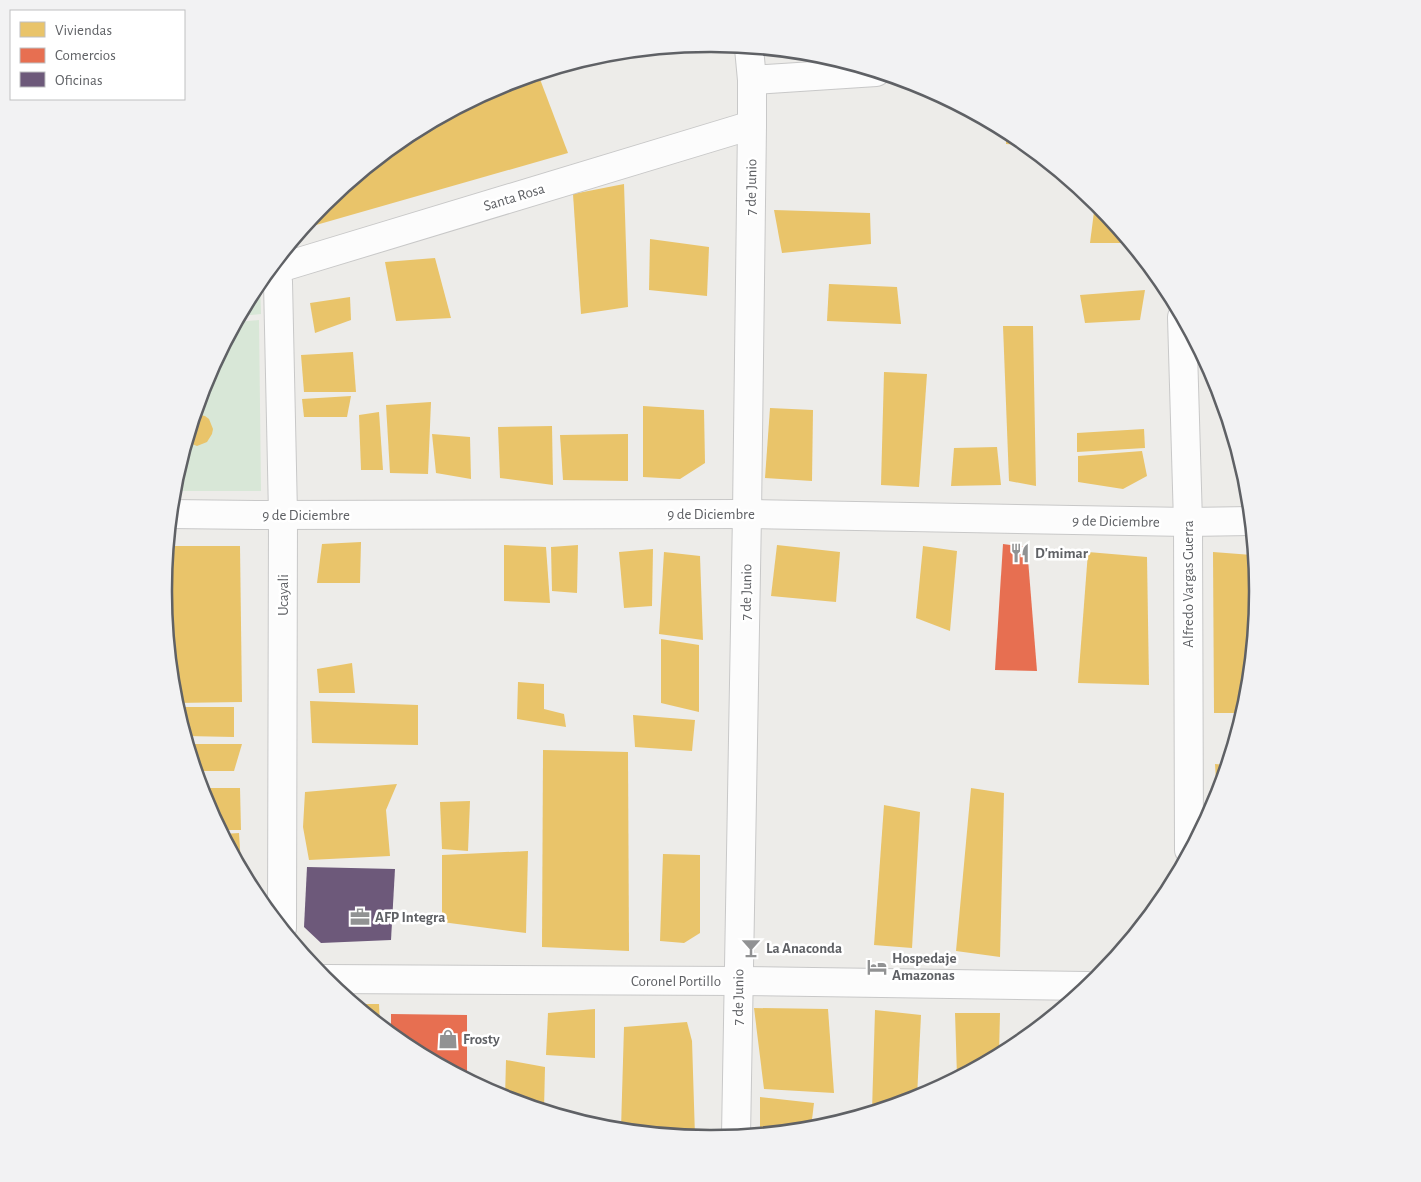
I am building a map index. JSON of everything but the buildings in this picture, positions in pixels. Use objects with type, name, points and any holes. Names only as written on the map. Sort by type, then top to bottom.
[{"type":"street","name":"7 de Junio","points":[[736,1129],[752,125],[752,80],[750,54]]},
{"type":"street","points":[[752,80],[857,73]]},
{"type":"street","name":"Santa Rosa","points":[[282,264],[752,125]]},
{"type":"street","name":"Ucayali","points":[[276,273],[283,514],[282,918]]},
{"type":"street","name":"Alfredo Vargas Guerra","points":[[1182,333],[1188,522],[1189,837]]},
{"type":"street","name":"9 de Diciembre","points":[[178,514],[747,514],[1188,522],[1244,521]]},
{"type":"street","name":"Coronel Portillo","points":[[337,979],[738,981],[1077,986]]},
{"type":"green space","points":[[260,296],[261,314],[248,315]]},
{"type":"green space","points":[[259,320],[261,491],[181,491],[190,452],[213,385],[244,321]]},
{"type":"place","name":"D'mimar","points":[[1020,553]]},
{"type":"place","name":"AFP Integra","points":[[360,917]]},
{"type":"place","name":"La Anaconda","points":[[751,948]]},
{"type":"place","name":"Hospedaje Amazonas","points":[[877,967]]},
{"type":"place","name":"Frosty","points":[[448,1039]]}]
